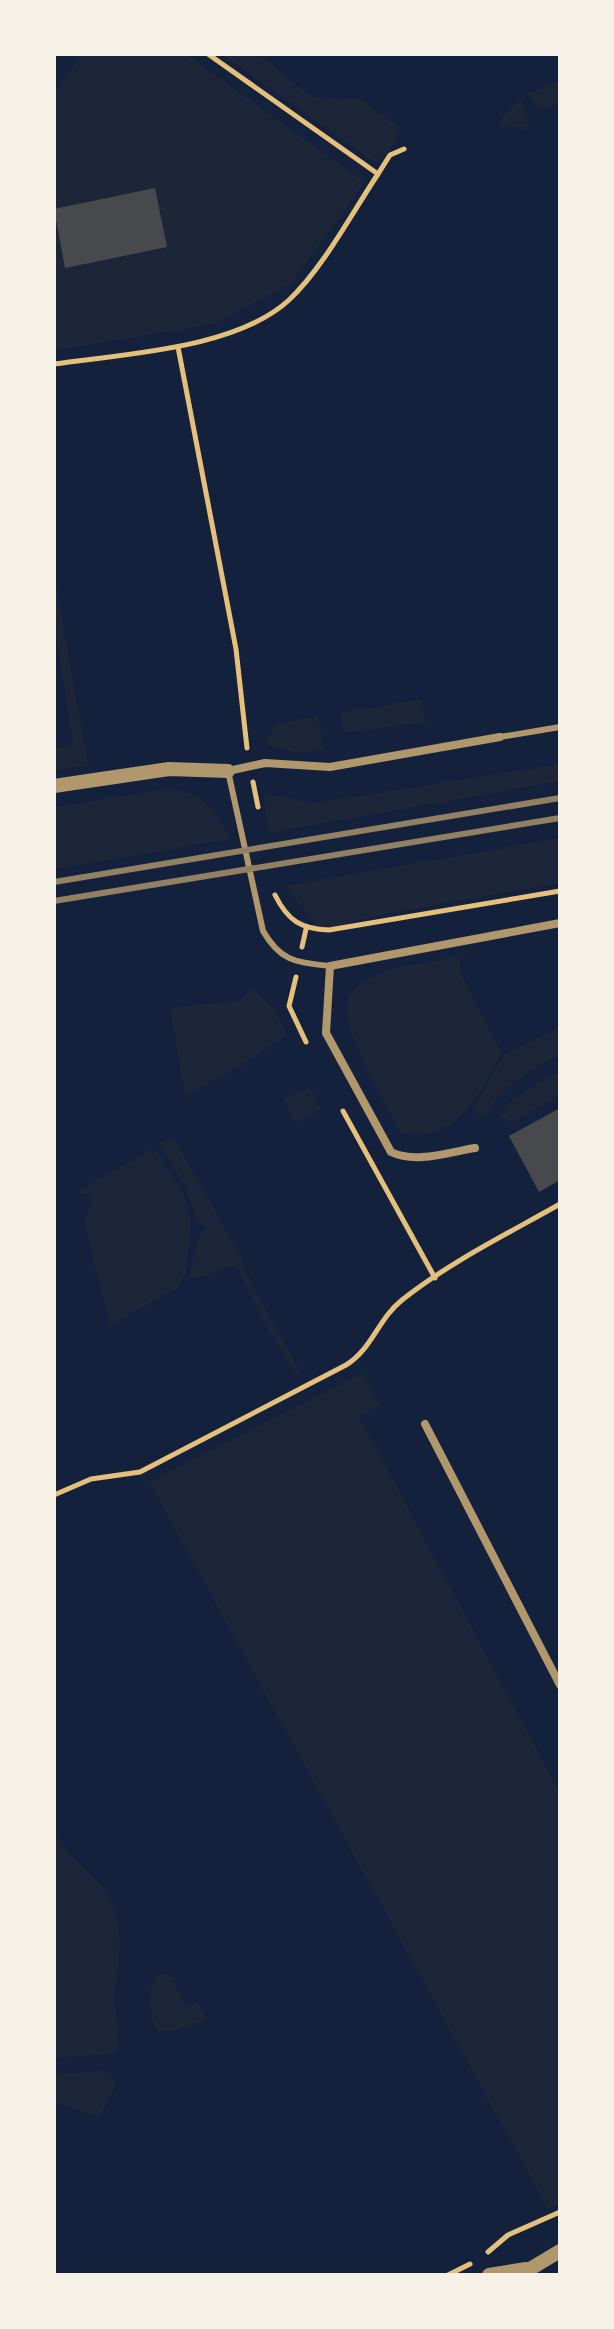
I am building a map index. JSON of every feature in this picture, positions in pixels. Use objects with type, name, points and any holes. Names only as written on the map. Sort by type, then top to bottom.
[{"type":"street","points":[[54,786],[169,769],[228,771],[250,765],[330,767],[500,737]]},
{"type":"street","points":[[475,1148],[403,1158],[391,1152],[326,1033],[330,966],[560,923]]},
{"type":"street","points":[[425,1424],[560,1685]]},
{"type":"street","points":[[489,2275],[523,2272],[560,2251]]},
{"type":"lane","points":[[500,737],[560,727]]},
{"type":"lane","points":[[228,771],[263,931],[274,950],[283,956],[330,966]]},
{"type":"path","points":[[208,54],[378,174]]},
{"type":"path","points":[[54,364],[178,347],[253,323],[289,300],[390,155],[404,149]]},
{"type":"path","points":[[178,347],[236,649],[258,809]]},
{"type":"path","points":[[272,884],[282,908],[306,929],[329,930],[560,891]]},
{"type":"path","points":[[54,1495],[91,1479],[140,1472],[346,1365],[361,1356],[382,1321],[400,1302],[459,1262],[560,1204]]},
{"type":"path","points":[[448,2275],[487,2254],[508,2235],[560,2212]]},
{"type":"shaded area","points":[[82,54],[186,54],[365,182],[291,284],[214,324],[54,351],[54,93]]},
{"type":"shaded area","points":[[221,54],[258,54],[312,97],[360,99],[400,128],[394,146],[377,164]]},
{"type":"shaded area","points":[[560,81],[560,102],[541,110],[527,94]]},
{"type":"shaded area","points":[[521,98],[528,120],[523,124],[529,123],[532,132],[512,126],[500,128],[501,118]]},
{"type":"shaded area","points":[[54,573],[88,766],[54,770],[54,748],[73,745],[54,619]]},
{"type":"shaded area","points":[[421,699],[426,722],[344,733],[341,713]]},
{"type":"shaded area","points":[[318,716],[323,750],[297,753],[265,744],[275,724]]},
{"type":"shaded area","points":[[560,764],[560,781],[269,833],[263,793],[314,803]]},
{"type":"shaded area","points":[[167,789],[199,798],[220,819],[231,839],[54,869],[54,807]]},
{"type":"shaded area","points":[[560,838],[560,883],[380,915],[322,930],[284,886]]},
{"type":"shaded area","points":[[459,957],[461,974],[502,1053],[475,1099],[452,1123],[437,1131],[400,1133],[356,1046],[347,1012],[348,999],[357,986],[381,973]]},
{"type":"shaded area","points":[[254,988],[273,1008],[287,1035],[237,1068],[185,1096],[170,1008],[239,1000]]},
{"type":"shaded area","points":[[560,1027],[560,1055],[517,1081],[498,1098],[484,1118],[472,1111],[504,1055]]},
{"type":"shaded area","points":[[560,1072],[560,1095],[513,1123],[500,1116],[518,1095]]},
{"type":"shaded area","points":[[309,1087],[321,1110],[295,1124],[283,1100]]},
{"type":"shaded area","points":[[173,1136],[242,1258],[241,1263],[300,1372],[296,1374],[268,1330],[237,1267],[202,1277],[189,1277],[198,1238],[205,1227],[197,1220],[186,1187],[159,1144]]},
{"type":"shaded area","points":[[154,1148],[183,1192],[191,1222],[186,1272],[177,1288],[110,1326],[84,1220],[94,1195],[79,1194],[80,1190]]},
{"type":"shaded area","points":[[362,1373],[380,1405],[359,1416],[560,1793],[560,2203],[548,2209],[149,1482]]},
{"type":"shaded area","points":[[54,1823],[68,1852],[106,1892],[116,1916],[119,1942],[115,2003],[118,2037],[116,2051],[106,2055],[54,2057]]},
{"type":"shaded area","points":[[163,1973],[177,1978],[173,1981],[187,2008],[198,2001],[206,2020],[171,2032],[157,2030],[150,1997],[155,1977]]},
{"type":"shaded area","points":[[106,2071],[115,2079],[113,2092],[99,2117],[54,2102],[54,2074]]},
{"type":"building","points":[[155,188],[167,247],[65,268],[54,209]]},
{"type":"building","points":[[560,1108],[560,1180],[539,1192],[509,1136]]},
{"type":"railway","points":[[54,882],[560,798]]},
{"type":"railway","points":[[54,901],[560,818]]}]
